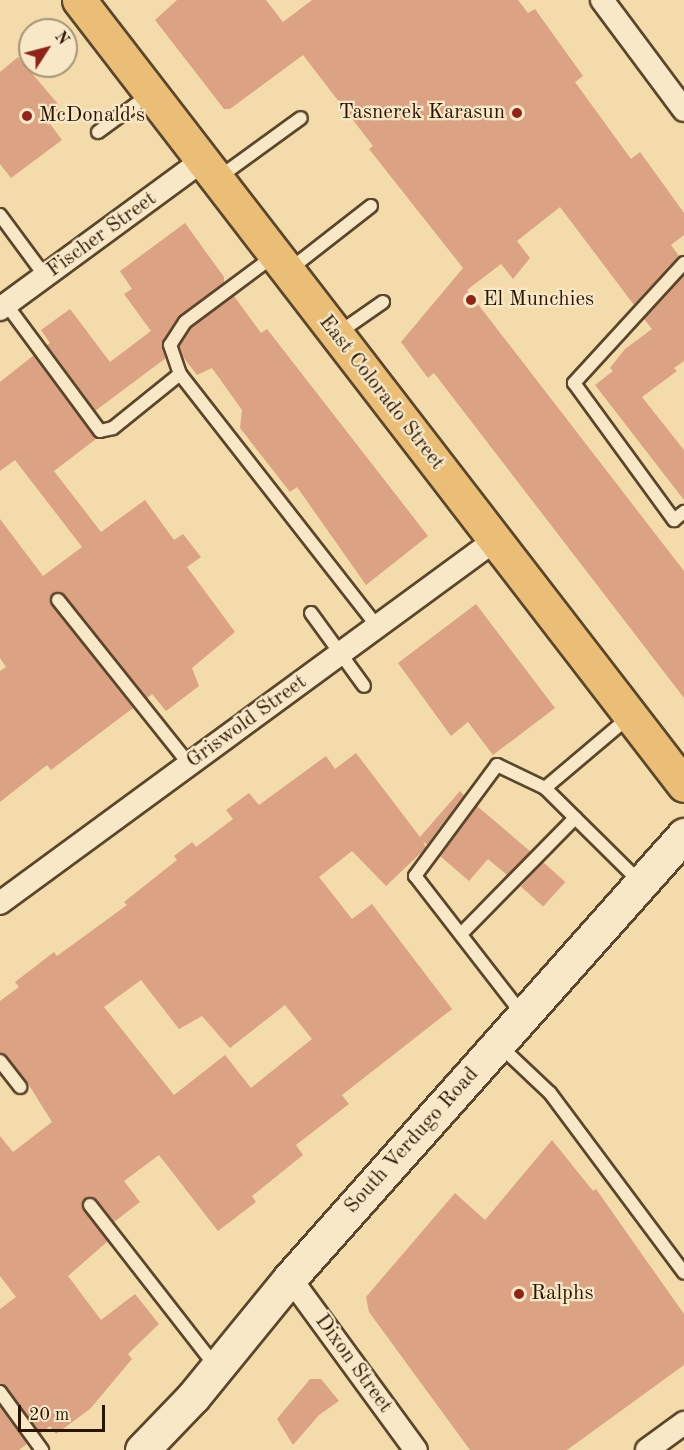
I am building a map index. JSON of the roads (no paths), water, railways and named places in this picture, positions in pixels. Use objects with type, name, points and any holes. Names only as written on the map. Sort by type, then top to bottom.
[{"type":"main road","name":"East Colorado Street","points":[[88,6],[151,93],[684,785]]},
{"type":"main road","name":"South Verdugo Road","points":[[142,1450],[217,1368],[290,1278],[684,834]]},
{"type":"street","points":[[602,0],[684,110]]},
{"type":"street","name":"Fischer Street","points":[[3,306],[45,276],[210,170]]},
{"type":"street","name":"Griswold Street","points":[[0,903],[495,540]]},
{"type":"street","name":"Dixon Street","points":[[290,1278],[416,1450]]},
{"type":"street","points":[[647,1450],[684,1423]]},
{"type":"lane","points":[[98,132],[151,93]]},
{"type":"lane","points":[[210,170],[301,118]]},
{"type":"lane","points":[[371,206],[185,322],[170,345],[180,374],[377,626]]},
{"type":"lane","points":[[0,215],[45,276]]},
{"type":"lane","points":[[684,263],[574,382],[674,520],[684,512]]},
{"type":"lane","points":[[337,334],[383,302]]},
{"type":"lane","points":[[3,306],[100,432],[113,428],[180,374]]},
{"type":"lane","points":[[58,600],[189,764]]},
{"type":"lane","points":[[311,613],[364,686]]},
{"type":"lane","points":[[545,788],[631,716]]},
{"type":"lane","points":[[524,1016],[415,876],[497,765],[545,788],[641,884]]},
{"type":"lane","points":[[460,934],[575,818]]},
{"type":"lane","points":[[498,1044],[549,1093],[684,1274]]},
{"type":"lane","points":[[0,1061],[20,1087]]},
{"type":"lane","points":[[90,1205],[217,1368]]},
{"type":"lane","points":[[0,1392],[42,1450]]},
{"type":"place","name":"Tasnerek Karasun","points":[[517,113]]},
{"type":"place","name":"McDonald's","points":[[27,116]]},
{"type":"place","name":"El Munchies","points":[[471,300]]},
{"type":"place","name":"Ralphs","points":[[519,1294]]}]
